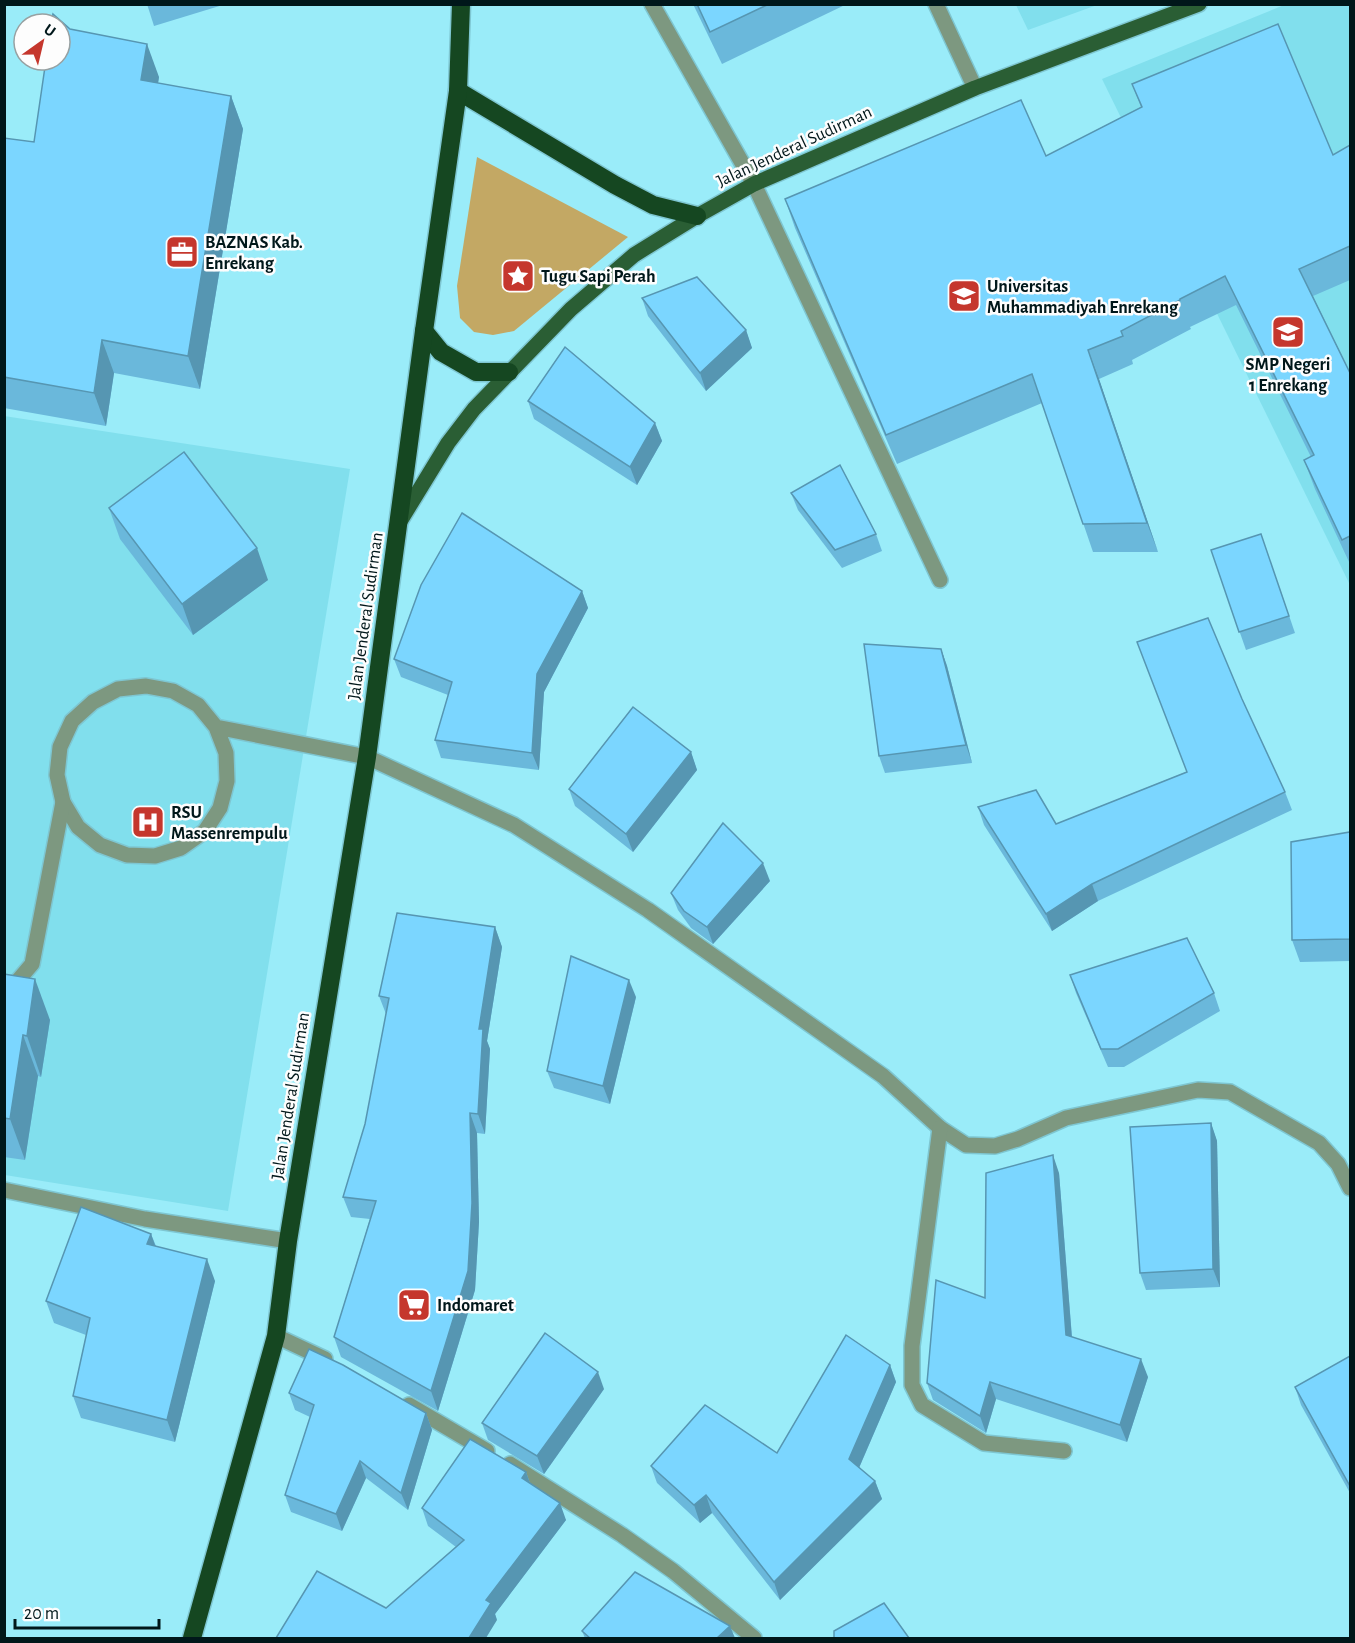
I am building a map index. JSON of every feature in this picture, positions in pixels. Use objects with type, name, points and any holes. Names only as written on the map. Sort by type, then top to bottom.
[{"type":"highway","points":[[399,522],[458,91],[461,4]]},
{"type":"highway","points":[[458,91],[615,185],[653,205],[697,216]]},
{"type":"highway","points":[[424,331],[441,352],[476,372],[509,372]]},
{"type":"highway","name":"Jalan Jenderal Sudirman","points":[[192,1638],[276,1336],[288,1241],[368,758],[399,522]]},
{"type":"main road","name":"Jalan Jenderal Sudirman","points":[[399,522],[448,443],[474,408],[571,309],[634,255],[754,184],[975,88],[1199,4]]},
{"type":"street","points":[[652,4],[754,184],[940,579]]},
{"type":"street","points":[[936,4],[975,88]]},
{"type":"street","points":[[146,686],[173,691],[198,705],[216,727],[226,753],[227,781],[220,808],[204,831],[182,848],[155,856],[127,855],[100,845],[78,827],[63,802],[57,775],[60,747],[72,722],[93,702],[118,689],[146,686]]},
{"type":"street","points":[[216,727],[368,758],[514,825],[648,910],[883,1076],[940,1128],[966,1145],[995,1146],[1018,1139],[1066,1118],[1198,1090],[1230,1092],[1319,1143],[1338,1164],[1350,1188]]},
{"type":"street","points":[[4,991],[15,984],[32,964],[63,802]]},
{"type":"street","points":[[940,1128],[912,1346],[912,1385],[922,1405],[984,1443],[1064,1451]]},
{"type":"street","points":[[4,1190],[145,1219],[288,1241]]},
{"type":"street","points":[[276,1336],[335,1364]]},
{"type":"street","points":[[399,1399],[516,1467],[622,1535],[673,1571],[754,1638]]},
{"type":"shaded area","points":[[1016,5],[1097,5],[1028,30]]},
{"type":"shaded area","name":"SMP Negeri 1 Enrekang","points":[[1284,5],[1350,5],[1350,585],[1102,79]]},
{"type":"shaded area","points":[[477,157],[628,237],[514,331],[493,335],[474,332],[460,318],[457,286]]},
{"type":"shaded area","name":"RSU Massenrempulu","points":[[4,416],[350,469],[228,1211],[5,1175]]},
{"type":"building","points":[[697,4],[769,4],[710,32]]},
{"type":"building","points":[[1278,24],[1333,155],[1350,145],[1350,246],[1299,269],[1350,373],[1350,536],[1342,540],[1304,460],[1314,455],[1225,276],[1121,331],[1123,336],[1088,350],[1147,523],[1083,524],[1032,374],[886,435],[785,199],[1021,100],[1046,156],[1142,107],[1132,84]]},
{"type":"building","points":[[72,29],[147,44],[141,80],[231,96],[188,356],[102,340],[94,393],[4,377],[4,138],[34,142],[44,72],[72,72]]},
{"type":"building","points":[[697,277],[746,330],[700,373],[642,298]]},
{"type":"building","points":[[565,347],[655,423],[630,467],[528,401]]},
{"type":"building","points":[[184,452],[257,548],[182,604],[109,508]]},
{"type":"building","points":[[840,465],[876,534],[835,550],[791,493]]},
{"type":"building","points":[[462,513],[582,591],[537,674],[532,753],[435,740],[452,682],[394,659],[421,585]]},
{"type":"building","points":[[1261,534],[1289,616],[1239,632],[1211,550]]},
{"type":"building","points":[[1208,618],[1285,792],[1092,884],[1046,914],[978,807],[1036,790],[1056,824],[1187,772],[1137,642]]},
{"type":"building","points":[[864,644],[941,649],[966,745],[879,756]]},
{"type":"building","points":[[633,707],[691,752],[626,834],[569,789]]},
{"type":"building","points":[[723,823],[763,863],[707,927],[684,911],[671,893]]},
{"type":"building","points":[[1350,832],[1350,939],[1292,940],[1291,842]]},
{"type":"building","points":[[397,913],[495,927],[479,1029],[483,1029],[478,1114],[470,1113],[472,1203],[468,1271],[431,1391],[334,1337],[376,1201],[343,1197],[365,1124],[389,998],[379,996]]},
{"type":"building","points":[[1187,938],[1214,993],[1118,1049],[1101,1049],[1070,975]]},
{"type":"building","points":[[571,956],[629,980],[603,1086],[547,1071]]},
{"type":"building","points":[[4,974],[35,979],[27,1036],[23,1035],[10,1119],[4,1118]]},
{"type":"building","points":[[1211,1123],[1213,1269],[1140,1273],[1130,1127]]},
{"type":"building","points":[[1053,1155],[1066,1335],[1141,1359],[1120,1425],[990,1382],[980,1416],[927,1383],[936,1280],[985,1298],[986,1173]]},
{"type":"building","points":[[81,1207],[151,1234],[147,1244],[207,1259],[167,1420],[73,1396],[90,1318],[46,1301]]},
{"type":"building","points":[[545,1333],[598,1372],[537,1456],[482,1423]]},
{"type":"building","points":[[846,1335],[890,1365],[849,1459],[875,1481],[774,1582],[706,1495],[694,1505],[651,1466],[705,1405],[777,1453]]},
{"type":"building","points":[[309,1349],[343,1365],[426,1413],[401,1493],[360,1461],[336,1514],[285,1495],[314,1405],[289,1393]]},
{"type":"building","points":[[1350,1356],[1350,1486],[1295,1387]]},
{"type":"building","points":[[470,1439],[526,1472],[522,1478],[560,1503],[486,1600],[491,1603],[469,1638],[276,1638],[317,1571],[386,1608],[464,1540],[422,1508]]},
{"type":"building","points":[[635,1572],[730,1626],[717,1638],[590,1638],[582,1631]]},
{"type":"building","points":[[884,1603],[909,1638],[834,1638],[834,1631]]},
{"type":"place","name":"BAZNAS Kab. Enrekang","points":[[182,252]]},
{"type":"place","name":"Tugu Sapi Perah","points":[[518,276]]},
{"type":"place","name":"Universitas Muhammadiyah Enrekang","points":[[964,296]]},
{"type":"place","name":"SMP Negeri 1 Enrekang","points":[[1288,332]]},
{"type":"place","name":"RSU Massenrempulu","points":[[148,822]]},
{"type":"place","name":"Indomaret","points":[[414,1305]]}]
